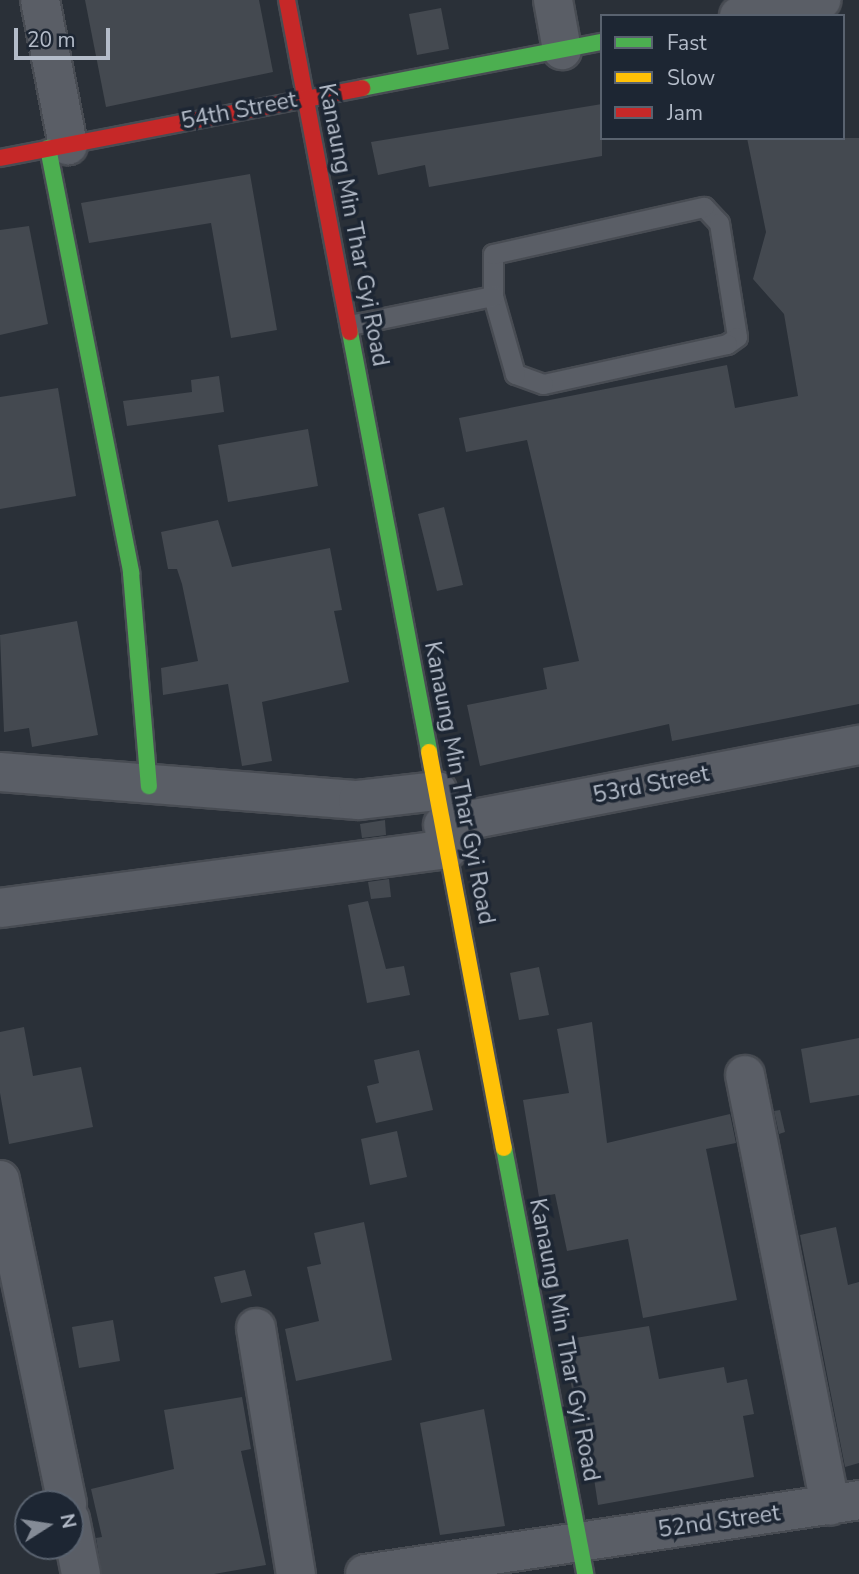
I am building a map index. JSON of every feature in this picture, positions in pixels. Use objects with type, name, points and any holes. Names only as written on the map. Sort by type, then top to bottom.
[{"type":"street","points":[[40,0],[58,147],[131,573],[149,786]]},
{"type":"street","name":"Kanaung Min Thar Gyi Road","points":[[287,0],[582,1558]]},
{"type":"street","points":[[553,0],[562,50]]},
{"type":"street","points":[[748,14],[801,2]]},
{"type":"street","name":"54th Street","points":[[0,158],[600,42]]},
{"type":"street","name":"53rd Street","points":[[443,822],[859,745]]},
{"type":"street","points":[[0,772],[149,786],[358,800],[443,822]]},
{"type":"street","points":[[0,908],[443,822]]},
{"type":"street","points":[[745,1075],[844,1503]]},
{"type":"street","points":[[0,1180],[64,1490]]},
{"type":"street","points":[[256,1328],[296,1574]]},
{"type":"street","name":"52nd Street","points":[[365,1574],[582,1558],[844,1503]]},
{"type":"lane","points":[[704,207],[719,222],[738,327],[727,344],[528,383],[515,374],[493,296],[493,254],[704,207]]},
{"type":"lane","points":[[350,325],[493,296]]},
{"type":"building","points":[[85,0],[259,0],[273,72],[106,107]]},
{"type":"building","points":[[441,8],[449,49],[417,55],[409,14]]},
{"type":"building","points":[[600,104],[602,156],[429,187],[425,165],[378,175],[371,142]]},
{"type":"building","points":[[859,138],[859,704],[672,741],[669,724],[480,766],[467,705],[547,689],[543,668],[579,661],[527,440],[466,452],[459,418],[727,365],[735,408],[798,396],[784,314],[753,279],[766,232],[747,140]]},
{"type":"building","points":[[250,174],[277,330],[231,338],[211,223],[89,243],[81,203]]},
{"type":"building","points":[[29,226],[48,324],[0,335],[0,230]]},
{"type":"building","points":[[219,376],[224,412],[127,426],[123,401],[192,392],[191,380]]},
{"type":"building","points":[[58,388],[76,496],[0,509],[0,397]]},
{"type":"building","points":[[308,429],[318,486],[228,502],[218,445]]},
{"type":"building","points":[[444,507],[463,585],[437,591],[418,514]]},
{"type":"building","points":[[218,520],[232,567],[330,548],[342,610],[334,611],[349,682],[262,702],[272,761],[242,766],[228,684],[163,695],[161,668],[198,661],[182,584],[177,569],[168,569],[161,532]]},
{"type":"building","points":[[77,621],[98,735],[32,747],[29,728],[4,732],[0,635]]},
{"type":"building","points":[[385,820],[386,835],[362,838],[360,824]]},
{"type":"building","points":[[389,879],[391,897],[371,899],[368,882]]},
{"type":"building","points":[[368,901],[386,969],[404,966],[410,995],[367,1003],[348,905]]},
{"type":"building","points":[[539,967],[549,1015],[519,1020],[510,973]]},
{"type":"building","points":[[592,1022],[607,1143],[730,1114],[736,1143],[706,1149],[737,1300],[643,1318],[628,1239],[567,1251],[555,1194],[539,1197],[523,1100],[569,1093],[557,1029]]},
{"type":"building","points":[[24,1027],[33,1076],[81,1067],[93,1127],[9,1144],[0,1093],[0,1032]]},
{"type":"building","points":[[859,1038],[859,1095],[810,1103],[801,1049]]},
{"type":"building","points":[[419,1050],[433,1110],[376,1123],[367,1086],[379,1083],[374,1060]]},
{"type":"building","points":[[780,1110],[785,1132],[779,1134],[774,1111]]},
{"type":"building","points":[[397,1131],[407,1177],[370,1185],[361,1139]]},
{"type":"building","points":[[364,1222],[392,1360],[296,1381],[285,1329],[319,1321],[307,1267],[321,1264],[314,1233]]},
{"type":"building","points":[[836,1227],[848,1285],[859,1282],[859,1463],[845,1467],[800,1235]]},
{"type":"building","points":[[245,1270],[252,1296],[221,1303],[214,1277]]},
{"type":"building","points":[[113,1320],[120,1361],[79,1368],[72,1327]]},
{"type":"building","points":[[649,1326],[659,1379],[724,1367],[727,1383],[747,1379],[754,1414],[743,1416],[754,1477],[598,1505],[582,1399],[574,1400],[563,1340]]},
{"type":"building","points":[[242,1397],[251,1449],[241,1451],[266,1565],[214,1574],[102,1574],[96,1538],[102,1537],[91,1489],[174,1469],[164,1410]]},
{"type":"building","points":[[484,1409],[505,1526],[440,1535],[420,1423]]},
{"type":"traffic: fast","points":[[362,88],[600,42]]},
{"type":"traffic: fast","points":[[48,148],[131,573],[149,786]]},
{"type":"traffic: fast","points":[[350,332],[429,752]]},
{"type":"traffic: fast","points":[[504,1148],[585,1574]]},
{"type":"traffic: slow","points":[[429,752],[504,1148]]},
{"type":"traffic: jam","points":[[287,0],[350,332]]},
{"type":"traffic: jam","points":[[0,158],[362,88]]}]
